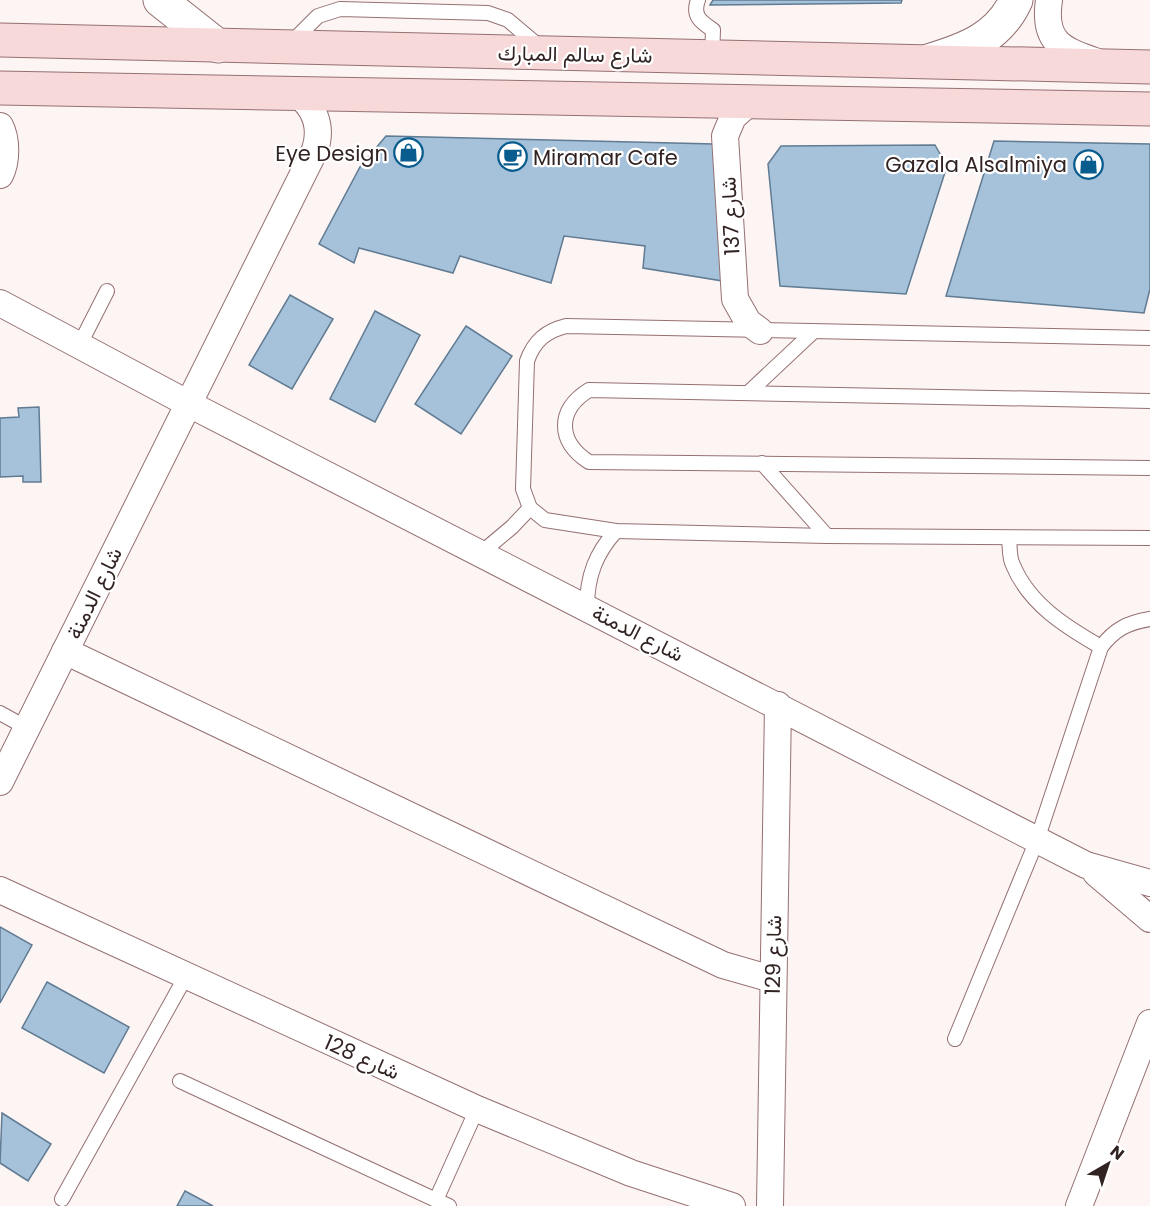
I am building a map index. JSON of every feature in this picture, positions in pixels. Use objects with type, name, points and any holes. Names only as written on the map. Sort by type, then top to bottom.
[{"type":"main road","name":"شارع سالم المبارك","points":[[0,40],[1150,67]]},
{"type":"main road","name":"شارع سالم المبارك","points":[[0,88],[292,91],[1150,109]]},
{"type":"street","points":[[160,0],[218,46]]},
{"type":"street","points":[[927,62],[966,49],[990,35],[1009,15],[1016,0]]},
{"type":"street","points":[[1049,0],[1046,17],[1048,32],[1058,44],[1071,53],[1109,66]]},
{"type":"street","name":"شارع الدمنة","points":[[0,782],[315,150],[319,139],[316,116],[302,98],[292,91]]},
{"type":"street","name":"شارع 137","points":[[750,102],[733,117],[726,136],[735,299],[748,322],[760,331]]},
{"type":"street","points":[[0,126],[3,132],[5,166],[0,174]]},
{"type":"street","name":"شارع الدمنة","points":[[0,303],[189,404],[778,705],[1036,840],[1086,865],[1150,883]]},
{"type":"street","points":[[65,651],[723,965],[772,979]]},
{"type":"street","name":"شارع 129","points":[[770,1206],[778,705]]},
{"type":"street","name":"شارع الدمنة","points":[[1086,865],[1150,919]]},
{"type":"street","name":"شارع 128","points":[[0,890],[477,1110],[631,1173],[732,1206]]},
{"type":"street","points":[[1079,1206],[1150,1023]]},
{"type":"lane","points":[[698,0],[696,15],[700,22],[713,30],[712,57]]},
{"type":"lane","points":[[79,346],[107,291]]},
{"type":"lane","points":[[1150,338],[812,333],[566,326],[545,334],[530,351],[527,362],[523,489],[530,508],[545,520],[554,524],[616,531],[827,536],[1150,538]]},
{"type":"lane","points":[[748,393],[812,333]]},
{"type":"lane","points":[[1150,401],[589,390],[576,398],[568,411],[565,425],[568,440],[576,453],[589,462],[1150,468]]},
{"type":"lane","points":[[762,464],[827,536]]},
{"type":"lane","points":[[481,553],[512,527],[530,508]]},
{"type":"lane","points":[[587,607],[587,592],[593,565],[607,541],[616,531]]},
{"type":"lane","points":[[1009,538],[1012,564],[1034,599],[1067,627],[1101,647]]},
{"type":"lane","points":[[956,1039],[1036,840],[1101,647],[1113,632],[1127,624],[1150,619]]},
{"type":"lane","points":[[0,713],[27,728]]},
{"type":"lane","points":[[62,1198],[186,976]]},
{"type":"lane","points":[[180,1081],[449,1206]]},
{"type":"lane","points":[[436,1200],[477,1110]]},
{"type":"building","points":[[713,0],[902,0],[901,3],[710,5]]},
{"type":"building","points":[[386,136],[714,144],[729,282],[643,268],[645,246],[564,236],[551,283],[460,256],[453,273],[359,248],[354,263],[319,244],[360,167]]},
{"type":"building","points":[[994,141],[1150,144],[1150,289],[1144,313],[946,296]]},
{"type":"building","points":[[935,145],[947,166],[906,294],[780,286],[768,164],[781,146]]},
{"type":"building","points":[[290,295],[333,319],[292,389],[249,365]]},
{"type":"building","points":[[375,311],[420,335],[375,422],[330,399]]},
{"type":"building","points":[[466,326],[512,356],[461,434],[415,404]]},
{"type":"building","points":[[39,407],[41,482],[23,482],[23,476],[0,477],[0,418],[19,417],[18,408]]},
{"type":"building","points":[[0,927],[32,945],[0,1003]]},
{"type":"building","points":[[47,982],[129,1027],[104,1073],[22,1028]]},
{"type":"building","points":[[2,1113],[51,1144],[28,1181],[0,1163]]},
{"type":"building","points":[[185,1191],[213,1206],[177,1206]]},
{"type":"place","name":"Eye Design","points":[[409,153]]},
{"type":"place","name":"Miramar Cafe","points":[[512,157]]},
{"type":"place","name":"Gazala Alsalmiya","points":[[1088,164]]}]
